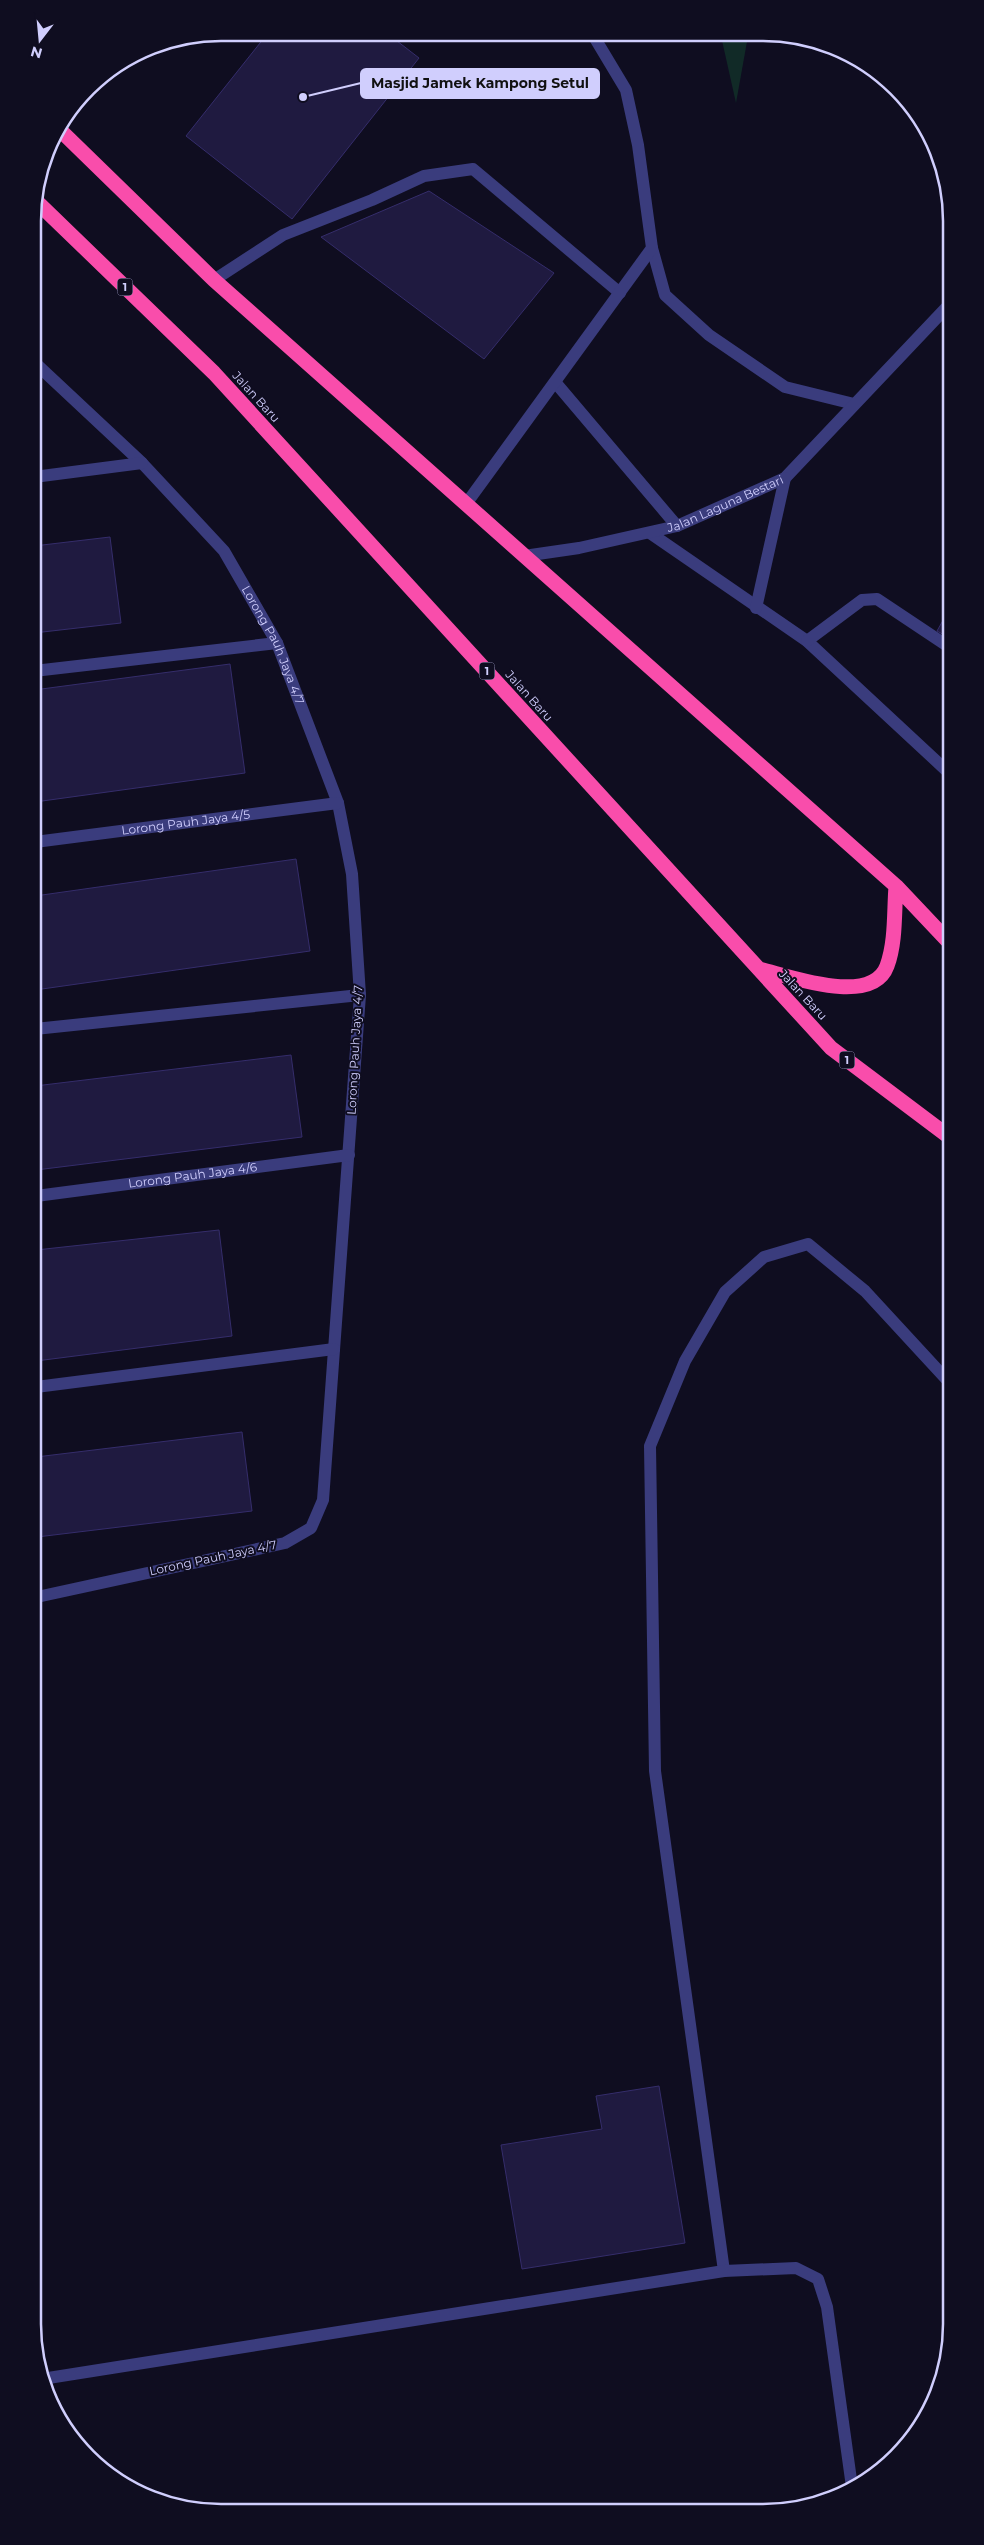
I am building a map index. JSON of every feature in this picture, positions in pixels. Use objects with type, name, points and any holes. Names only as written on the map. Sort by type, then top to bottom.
[{"type":"highway","points":[[64,133],[214,280],[896,886],[943,936]]},
{"type":"highway","name":"Jalan Baru","points":[[42,207],[214,373],[831,1048],[943,1132]]},
{"type":"highway","points":[[759,969],[840,988],[856,988],[870,983],[886,968],[892,935],[896,886]]},
{"type":"street","points":[[596,41],[626,90],[638,145],[652,248],[665,295],[710,335],[785,387],[854,404]]},
{"type":"street","points":[[214,280],[283,235],[372,200],[424,176],[473,169],[620,293]]},
{"type":"street","points":[[466,504],[652,248]]},
{"type":"street","name":"Jalan Laguna Bestari","points":[[524,556],[650,533],[677,526],[785,478],[943,311]]},
{"type":"street","name":"Lorong Pauh Jaya 4/7","points":[[41,368],[142,463],[224,551],[277,643],[338,803],[352,874],[360,995],[323,1500],[311,1528],[285,1543],[41,1596]]},
{"type":"street","points":[[555,382],[677,526]]},
{"type":"street","points":[[41,476],[142,463]]},
{"type":"street","points":[[756,608],[785,478]]},
{"type":"street","points":[[650,533],[756,608],[807,641],[943,767]]},
{"type":"street","points":[[807,641],[862,600],[876,599],[943,643]]},
{"type":"street","points":[[41,670],[277,643]]},
{"type":"street","name":"Lorong Pauh Jaya 4/5","points":[[41,841],[338,803]]},
{"type":"street","points":[[41,1028],[360,995]]},
{"type":"street","name":"Lorong Pauh Jaya 4/6","points":[[41,1195],[349,1155]]},
{"type":"street","points":[[724,2271],[655,1771],[650,1446],[685,1361],[725,1292],[764,1256],[808,1244],[865,1291],[943,1376]]},
{"type":"street","points":[[41,1386],[334,1349]]},
{"type":"street","points":[[50,2378],[724,2271],[796,2268],[818,2279],[827,2307],[851,2481]]},
{"type":"green space","points":[[722,41],[747,41],[736,103]]},
{"type":"building","points":[[262,41],[397,41],[419,58],[292,219],[186,136]]},
{"type":"building","points":[[429,191],[554,273],[484,359],[321,237]]},
{"type":"building","points":[[110,537],[121,623],[41,632],[41,545]]},
{"type":"building","points":[[943,620],[943,634],[937,631]]},
{"type":"building","points":[[230,664],[245,773],[41,801],[41,689]]},
{"type":"building","points":[[296,859],[310,951],[41,989],[41,895]]},
{"type":"building","points":[[291,1055],[302,1137],[41,1169],[41,1085]]},
{"type":"building","points":[[219,1230],[232,1336],[41,1360],[41,1249]]},
{"type":"building","points":[[242,1432],[252,1511],[41,1537],[41,1456]]},
{"type":"building","points":[[659,2086],[685,2243],[522,2269],[501,2145],[602,2129],[596,2096]]},
{"type":"place","name":"Masjid Jamek Kampong Setul","points":[[303,97]]}]
